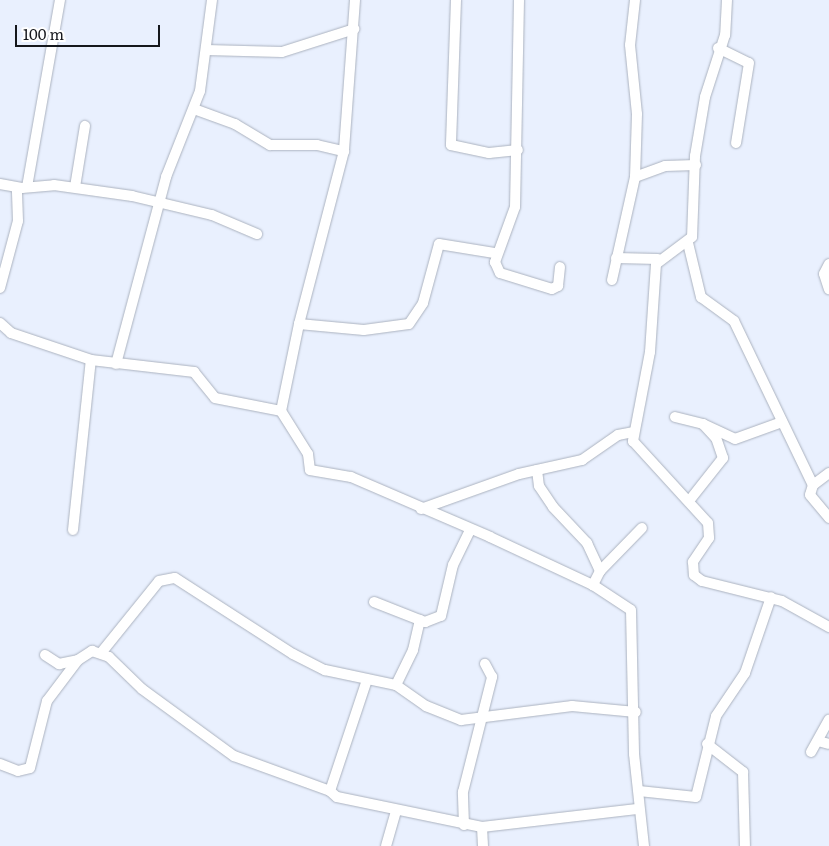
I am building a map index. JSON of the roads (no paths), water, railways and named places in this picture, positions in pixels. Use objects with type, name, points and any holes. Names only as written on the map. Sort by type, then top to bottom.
[{"type":"street","points":[[0,288],[18,221],[22,187],[60,0]]},
{"type":"street","points":[[116,364],[159,202],[194,109],[206,50],[212,0]]},
{"type":"street","points":[[355,0],[344,151],[299,324],[281,411],[308,454],[310,470],[352,477],[593,585],[631,610],[636,712],[634,754],[639,791],[637,809],[642,816],[644,846]]},
{"type":"street","points":[[456,0],[451,145],[489,153],[518,150]]},
{"type":"street","points":[[519,0],[518,150],[515,207],[494,253],[500,273],[552,289],[558,286],[560,268]]},
{"type":"street","points":[[612,280],[635,177],[636,114],[630,45],[635,0]]},
{"type":"street","points":[[727,0],[725,34],[718,48],[704,98],[688,243],[701,297],[734,320],[813,485],[813,502],[829,518]]},
{"type":"street","points":[[206,50],[282,52],[354,30]]},
{"type":"street","points":[[718,48],[748,63],[736,143]]},
{"type":"street","points":[[194,109],[235,124],[270,145],[317,145],[344,151]]},
{"type":"street","points":[[75,187],[85,126]]},
{"type":"street","points":[[635,177],[665,166],[696,165]]},
{"type":"street","points":[[0,184],[22,187],[75,187],[159,202],[212,215],[257,234]]},
{"type":"street","points":[[616,258],[658,259],[688,243]]},
{"type":"street","points":[[299,324],[364,330],[408,324],[423,303],[439,244],[494,253]]},
{"type":"street","points":[[658,259],[650,352],[633,432],[636,448],[689,501],[710,532],[693,562],[694,575],[702,581],[771,597],[829,627]]},
{"type":"street","points":[[829,264],[824,274],[829,289]]},
{"type":"street","points":[[0,324],[11,333],[91,360],[194,372],[215,398],[281,411]]},
{"type":"street","points":[[73,530],[91,360]]},
{"type":"street","points":[[675,418],[703,424],[735,439],[782,422]]},
{"type":"street","points":[[689,501],[723,458],[716,438],[703,424]]},
{"type":"street","points":[[421,509],[456,493],[537,470],[582,460],[618,435],[633,432]]},
{"type":"street","points":[[537,470],[540,486],[587,543],[600,571]]},
{"type":"street","points":[[813,485],[829,473]]},
{"type":"street","points":[[593,585],[600,571],[642,528]]},
{"type":"street","points":[[374,602],[420,620],[441,616],[453,565],[470,530]]},
{"type":"street","points":[[101,653],[159,581],[176,578],[293,654],[325,670],[396,685],[426,706],[461,720],[572,706],[636,712]]},
{"type":"street","points":[[639,791],[696,797],[707,744],[716,716],[745,673],[771,597]]},
{"type":"street","points":[[396,685],[413,650],[420,620]]},
{"type":"street","points":[[0,764],[18,771],[30,768],[47,701],[78,660],[92,651],[101,653],[142,689],[234,756],[330,791],[337,798],[464,826],[482,827],[637,809]]},
{"type":"street","points":[[45,655],[59,664],[78,660]]},
{"type":"street","points":[[464,826],[463,792],[484,717],[492,678],[485,664]]},
{"type":"street","points":[[330,791],[367,680]]},
{"type":"street","points":[[811,752],[829,720]]},
{"type":"street","points":[[818,741],[829,744]]},
{"type":"street","points":[[707,744],[743,772],[746,846]]},
{"type":"street","points":[[386,846],[396,811]]},
{"type":"street","points":[[482,827],[483,846]]}]
